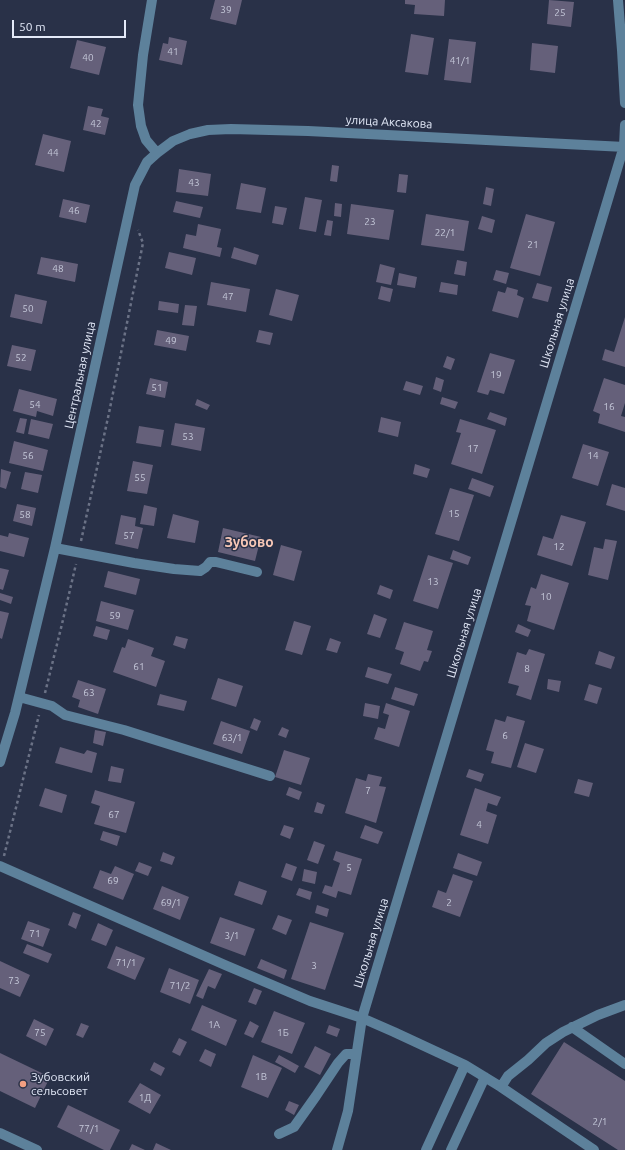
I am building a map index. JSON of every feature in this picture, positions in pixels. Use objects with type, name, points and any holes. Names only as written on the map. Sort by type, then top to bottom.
[{"type":"street","points":[[152,0],[143,56],[138,105],[141,126],[146,140],[157,153]]},
{"type":"street","points":[[618,0],[625,103]]},
{"type":"street","name":"Школьная улица","points":[[337,1150],[348,1111],[362,1018],[624,146],[625,125]]},
{"type":"street","name":"улица Аксакова","points":[[157,153],[173,141],[190,134],[208,130],[232,129],[308,131],[624,146]]},
{"type":"street","name":"Центральная улица","points":[[0,762],[19,697],[55,548],[135,185],[147,162],[157,153]]},
{"type":"street","points":[[55,548],[174,569],[200,571],[206,568],[210,562],[216,562],[257,572]]},
{"type":"street","points":[[19,697],[52,706],[65,715],[124,730],[270,776]]},
{"type":"street","points":[[0,866],[310,1001],[362,1018],[465,1065],[486,1077],[594,1150]]},
{"type":"street","points":[[501,1087],[508,1076],[546,1043],[562,1032],[598,1014],[625,1004]]},
{"type":"street","points":[[572,1027],[625,1064]]},
{"type":"street","points":[[279,1134],[294,1127],[338,1063],[346,1054],[356,1054]]},
{"type":"street","points":[[426,1150],[465,1065]]},
{"type":"street","points":[[451,1150],[486,1077]]},
{"type":"street","points":[[0,1132],[37,1150]]},
{"type":"building","points":[[215,0],[242,0],[236,25],[210,19]]},
{"type":"building","points":[[405,0],[445,0],[444,16],[414,14],[415,5],[405,4]]},
{"type":"building","points":[[549,0],[574,2],[571,27],[547,24]]},
{"type":"building","points":[[411,34],[434,38],[428,75],[405,72]]},
{"type":"building","points":[[169,37],[187,41],[182,65],[159,60],[163,43],[168,44]]},
{"type":"building","points":[[449,39],[476,42],[471,83],[444,80]]},
{"type":"building","points":[[77,40],[106,47],[99,75],[70,68]]},
{"type":"building","points":[[532,43],[558,46],[555,73],[530,70]]},
{"type":"building","points":[[88,106],[103,109],[101,116],[109,118],[105,135],[83,130]]},
{"type":"building","points":[[43,134],[71,141],[64,172],[35,165]]},
{"type":"building","points":[[332,165],[339,166],[337,182],[330,181]]},
{"type":"building","points":[[179,169],[211,174],[208,196],[176,192]]},
{"type":"building","points":[[399,174],[408,175],[406,193],[397,192]]},
{"type":"building","points":[[241,183],[266,188],[261,213],[236,209]]},
{"type":"building","points":[[486,187],[494,189],[491,206],[483,204]]},
{"type":"building","points":[[305,197],[322,200],[316,232],[299,229]]},
{"type":"building","points":[[63,199],[90,205],[86,223],[59,217]]},
{"type":"building","points":[[176,201],[203,207],[200,218],[173,212]]},
{"type":"building","points":[[335,203],[342,204],[341,217],[334,216]]},
{"type":"building","points":[[351,204],[394,210],[389,240],[347,234]]},
{"type":"building","points":[[275,206],[287,208],[283,225],[272,223]]},
{"type":"building","points":[[426,214],[469,221],[464,251],[421,245]]},
{"type":"building","points":[[526,214],[555,222],[540,276],[510,268]]},
{"type":"building","points":[[482,216],[495,220],[492,233],[478,229]]},
{"type":"building","points":[[327,220],[333,221],[331,236],[324,235]]},
{"type":"building","points":[[198,224],[221,229],[217,247],[222,248],[220,257],[183,248],[186,234],[196,236]]},
{"type":"building","points":[[234,247],[259,255],[256,265],[231,258]]},
{"type":"building","points":[[169,252],[196,258],[192,275],[165,268]]},
{"type":"building","points":[[41,257],[78,264],[75,282],[37,274]]},
{"type":"building","points":[[457,260],[467,262],[465,276],[454,274]]},
{"type":"building","points":[[380,264],[395,268],[391,285],[376,282]]},
{"type":"building","points":[[496,270],[509,273],[506,284],[493,280]]},
{"type":"building","points":[[399,273],[417,277],[415,288],[397,285]]},
{"type":"building","points":[[211,282],[250,289],[246,312],[207,305]]},
{"type":"building","points":[[441,282],[458,285],[457,295],[439,292]]},
{"type":"building","points":[[537,283],[552,287],[548,302],[532,298]]},
{"type":"building","points":[[381,286],[393,289],[390,302],[378,299]]},
{"type":"building","points":[[507,287],[518,290],[517,295],[524,298],[518,318],[492,311],[498,291],[505,293]]},
{"type":"building","points":[[276,289],[299,295],[292,321],[269,315]]},
{"type":"building","points":[[15,294],[47,301],[42,324],[10,317]]},
{"type":"building","points":[[159,301],[179,304],[178,313],[158,310]]},
{"type":"building","points":[[185,305],[197,306],[194,326],[182,325]]},
{"type":"building","points":[[625,317],[625,367],[602,360],[605,349],[614,352]]},
{"type":"building","points":[[157,330],[189,336],[186,351],[154,345]]},
{"type":"building","points":[[259,330],[273,333],[270,345],[256,342]]},
{"type":"building","points":[[12,345],[36,350],[31,371],[7,366]]},
{"type":"building","points":[[490,353],[515,360],[504,394],[490,390],[488,395],[477,392]]},
{"type":"building","points":[[447,356],[455,359],[451,370],[443,367]]},
{"type":"building","points":[[436,377],[444,380],[441,392],[433,389]]},
{"type":"building","points":[[150,378],[168,382],[165,398],[146,394]]},
{"type":"building","points":[[604,378],[625,385],[625,403],[621,416],[625,417],[625,432],[598,423],[600,414],[593,411]]},
{"type":"building","points":[[406,381],[423,386],[420,395],[403,390]]},
{"type":"building","points":[[19,389],[57,399],[53,416],[37,411],[36,417],[13,411]]},
{"type":"building","points":[[442,397],[458,402],[455,409],[440,404]]},
{"type":"building","points":[[197,399],[210,405],[207,410],[195,405]]},
{"type":"building","points":[[490,412],[507,418],[505,426],[487,419]]},
{"type":"building","points":[[381,417],[401,422],[398,437],[378,432]]},
{"type":"building","points":[[20,418],[27,419],[24,434],[16,432]]},
{"type":"building","points":[[31,419],[53,424],[49,439],[28,434]]},
{"type":"building","points":[[460,419],[496,430],[482,474],[451,464],[461,433],[456,432]]},
{"type":"building","points":[[175,423],[205,428],[201,451],[171,445]]},
{"type":"building","points":[[139,426],[164,430],[161,447],[136,443]]},
{"type":"building","points":[[14,441],[48,450],[43,471],[9,463]]},
{"type":"building","points":[[583,444],[609,452],[598,486],[572,478]]},
{"type":"building","points":[[133,461],[153,465],[147,494],[127,491]]},
{"type":"building","points":[[415,464],[430,469],[427,478],[413,474]]},
{"type":"building","points":[[1,469],[11,472],[6,489],[0,487]]},
{"type":"building","points":[[25,472],[42,475],[38,493],[21,489]]},
{"type":"building","points":[[472,478],[494,486],[490,497],[468,489]]},
{"type":"building","points":[[612,484],[625,488],[625,511],[606,505]]},
{"type":"building","points":[[450,488],[474,495],[459,541],[435,534]]},
{"type":"building","points":[[17,504],[36,508],[32,526],[13,521]]},
{"type":"building","points":[[144,505],[157,508],[154,526],[140,524]]},
{"type":"building","points":[[173,514],[199,521],[195,543],[167,538]]},
{"type":"building","points":[[121,515],[136,518],[135,526],[143,528],[138,549],[115,544]]},
{"type":"building","points":[[561,515],[586,522],[572,566],[537,555],[543,536],[553,539]]},
{"type":"building","points":[[223,528],[261,537],[255,561],[218,552]]},
{"type":"building","points":[[9,533],[29,538],[24,557],[0,551],[0,535],[8,537]]},
{"type":"building","points":[[605,539],[617,541],[608,580],[588,575],[594,547],[603,549]]},
{"type":"building","points":[[281,545],[302,551],[294,581],[273,575]]},
{"type":"building","points":[[453,550],[471,557],[468,565],[450,559]]},
{"type":"building","points":[[428,555],[453,563],[438,609],[413,601]]},
{"type":"building","points":[[0,568],[9,570],[3,590],[0,589]]},
{"type":"building","points":[[108,571],[140,579],[136,595],[104,587]]},
{"type":"building","points":[[541,574],[569,583],[554,630],[527,621],[531,606],[525,605],[531,587],[536,589]]},
{"type":"building","points":[[380,585],[393,590],[390,599],[377,594]]},
{"type":"building","points":[[0,593],[13,597],[11,604],[0,600]]},
{"type":"building","points":[[101,601],[134,610],[128,630],[96,621]]},
{"type":"building","points":[[0,611],[9,613],[2,639],[0,638]]},
{"type":"building","points":[[374,614],[387,619],[380,638],[367,634]]},
{"type":"building","points":[[294,621],[311,626],[302,655],[285,650]]},
{"type":"building","points":[[404,622],[433,631],[427,650],[432,651],[428,662],[424,661],[420,671],[400,664],[404,652],[395,649]]},
{"type":"building","points":[[518,624],[531,630],[528,637],[515,632]]},
{"type":"building","points":[[96,626],[110,630],[107,640],[93,636]]},
{"type":"building","points":[[176,636],[188,639],[185,649],[173,645]]},
{"type":"building","points":[[330,638],[341,642],[337,653],[326,650]]},
{"type":"building","points":[[128,639],[154,648],[151,656],[165,661],[156,687],[113,672],[122,647],[125,648]]},
{"type":"building","points":[[529,649],[545,654],[531,700],[516,695],[519,686],[508,683],[517,652],[526,655]]},
{"type":"building","points":[[599,651],[615,657],[611,669],[595,664]]},
{"type":"building","points":[[368,667],[392,674],[388,684],[365,677]]},
{"type":"building","points":[[218,678],[243,686],[236,707],[211,699]]},
{"type":"building","points":[[548,679],[561,681],[559,692],[547,689]]},
{"type":"building","points":[[78,680],[106,689],[98,714],[78,707],[80,700],[72,697]]},
{"type":"building","points":[[589,684],[602,688],[597,704],[584,700]]},
{"type":"building","points":[[395,687],[418,694],[414,706],[391,699]]},
{"type":"building","points":[[160,694],[187,701],[184,711],[157,705]]},
{"type":"building","points":[[365,703],[380,706],[378,719],[363,716]]},
{"type":"building","points":[[386,703],[410,711],[399,747],[374,739],[378,727],[385,729],[389,715],[383,713]]},
{"type":"building","points":[[507,716],[525,721],[511,768],[491,763],[494,752],[486,750],[495,719],[505,722]]},
{"type":"building","points":[[254,718],[261,721],[257,731],[250,728]]},
{"type":"building","points":[[221,721],[250,731],[242,754],[213,744]]},
{"type":"building","points":[[282,727],[289,730],[286,738],[278,735]]},
{"type":"building","points":[[95,730],[106,732],[103,746],[93,743]]},
{"type":"building","points":[[525,743],[544,749],[536,773],[517,767]]},
{"type":"building","points":[[60,747],[84,754],[87,750],[97,753],[92,773],[55,763]]},
{"type":"building","points":[[284,750],[310,758],[301,785],[275,777]]},
{"type":"building","points":[[111,766],[124,769],[121,783],[108,781]]},
{"type":"building","points":[[469,769],[484,774],[481,782],[466,777]]},
{"type":"building","points":[[368,774],[382,777],[379,786],[386,787],[376,823],[345,813],[356,778],[366,781]]},
{"type":"building","points":[[578,779],[593,783],[589,797],[574,793]]},
{"type":"building","points":[[289,787],[302,792],[299,800],[286,795]]},
{"type":"building","points":[[45,788],[67,795],[62,813],[39,806]]},
{"type":"building","points":[[475,788],[501,797],[497,806],[488,803],[486,811],[497,815],[488,844],[460,835]]},
{"type":"building","points":[[95,790],[135,802],[126,833],[94,824],[100,806],[91,803]]},
{"type":"building","points":[[317,802],[325,805],[322,814],[314,812]]},
{"type":"building","points":[[284,825],[294,828],[290,839],[280,835]]},
{"type":"building","points":[[365,825],[383,832],[378,844],[360,838]]},
{"type":"building","points":[[103,831],[120,836],[117,846],[100,840]]},
{"type":"building","points":[[314,841],[325,845],[318,864],[307,860]]},
{"type":"building","points":[[336,851],[362,859],[351,895],[338,891],[336,898],[322,893],[325,885],[332,887],[340,863],[333,860]]},
{"type":"building","points":[[163,852],[175,857],[172,865],[160,861]]},
{"type":"building","points":[[458,853],[482,862],[477,876],[453,868]]},
{"type":"building","points":[[139,862],[152,867],[148,876],[135,871]]},
{"type":"building","points":[[286,863],[297,867],[292,881],[281,877]]},
{"type":"building","points":[[115,866],[134,874],[123,900],[93,888],[100,870],[111,874]]},
{"type":"building","points":[[304,869],[317,872],[315,884],[302,881]]},
{"type":"building","points":[[453,874],[473,881],[460,917],[432,907],[438,890],[446,893]]},
{"type":"building","points":[[239,881],[267,891],[262,905],[234,895]]},
{"type":"building","points":[[162,886],[189,897],[180,920],[153,909]]},
{"type":"building","points":[[299,888],[312,892],[310,900],[296,895]]},
{"type":"building","points":[[317,905],[329,909],[327,917],[315,913]]},
{"type":"building","points":[[73,912],[81,915],[76,929],[68,925]]},
{"type":"building","points":[[278,915],[292,920],[286,935],[272,929]]},
{"type":"building","points":[[220,917],[255,929],[245,956],[210,943]]},
{"type":"building","points":[[28,921],[50,929],[43,947],[21,939]]},
{"type":"building","points":[[310,922],[344,933],[325,990],[291,979]]},
{"type":"building","points":[[98,923],[113,930],[106,946],[91,940]]},
{"type":"building","points":[[27,944],[52,954],[48,963],[23,953]]},
{"type":"building","points":[[116,946],[145,958],[135,980],[107,968]]},
{"type":"building","points":[[261,959],[287,970],[284,979],[257,968]]},
{"type":"building","points":[[0,961],[30,975],[20,997],[0,988]]},
{"type":"building","points":[[169,968],[199,980],[190,1004],[160,992]]},
{"type":"building","points":[[209,969],[222,974],[215,989],[208,986],[203,999],[196,996]]},
{"type":"building","points":[[254,988],[262,991],[256,1005],[248,1002]]},
{"type":"building","points":[[202,1005],[237,1020],[226,1046],[191,1030]]},
{"type":"building","points":[[274,1011],[305,1023],[292,1054],[261,1042]]},
{"type":"building","points":[[34,1019],[54,1029],[46,1046],[26,1036]]},
{"type":"building","points":[[250,1021],[259,1026],[253,1038],[244,1034]]},
{"type":"building","points":[[81,1023],[89,1026],[83,1038],[76,1035]]},
{"type":"building","points":[[329,1025],[340,1029],[337,1037],[326,1033]]},
{"type":"building","points":[[179,1038],[187,1042],[180,1056],[172,1052]]},
{"type":"building","points":[[564,1042],[625,1081],[625,1150],[618,1150],[531,1094]]},
{"type":"building","points":[[315,1046],[331,1054],[320,1075],[304,1067]]},
{"type":"building","points":[[205,1049],[216,1054],[211,1067],[199,1061]]},
{"type":"building","name":"Зубовский сельсовет","points":[[0,1053],[50,1077],[35,1108],[0,1091]]},
{"type":"building","points":[[253,1055],[282,1068],[268,1098],[241,1087]]},
{"type":"building","points":[[279,1055],[299,1066],[295,1073],[275,1062]]},
{"type":"building","points":[[154,1062],[165,1068],[161,1076],[150,1070]]},
{"type":"building","points":[[140,1083],[161,1095],[150,1114],[128,1102]]},
{"type":"building","points":[[289,1101],[299,1105],[294,1115],[285,1110]]},
{"type":"building","points":[[68,1105],[120,1130],[110,1150],[104,1150],[57,1127]]},
{"type":"building","points":[[156,1143],[171,1150],[153,1150]]},
{"type":"building","points":[[132,1144],[145,1150],[129,1150]]},
{"type":"place","name":"Зубовский сельсовет","points":[[23,1084]]},
{"type":"district","name":"Зубово","points":[[249,542]]}]
